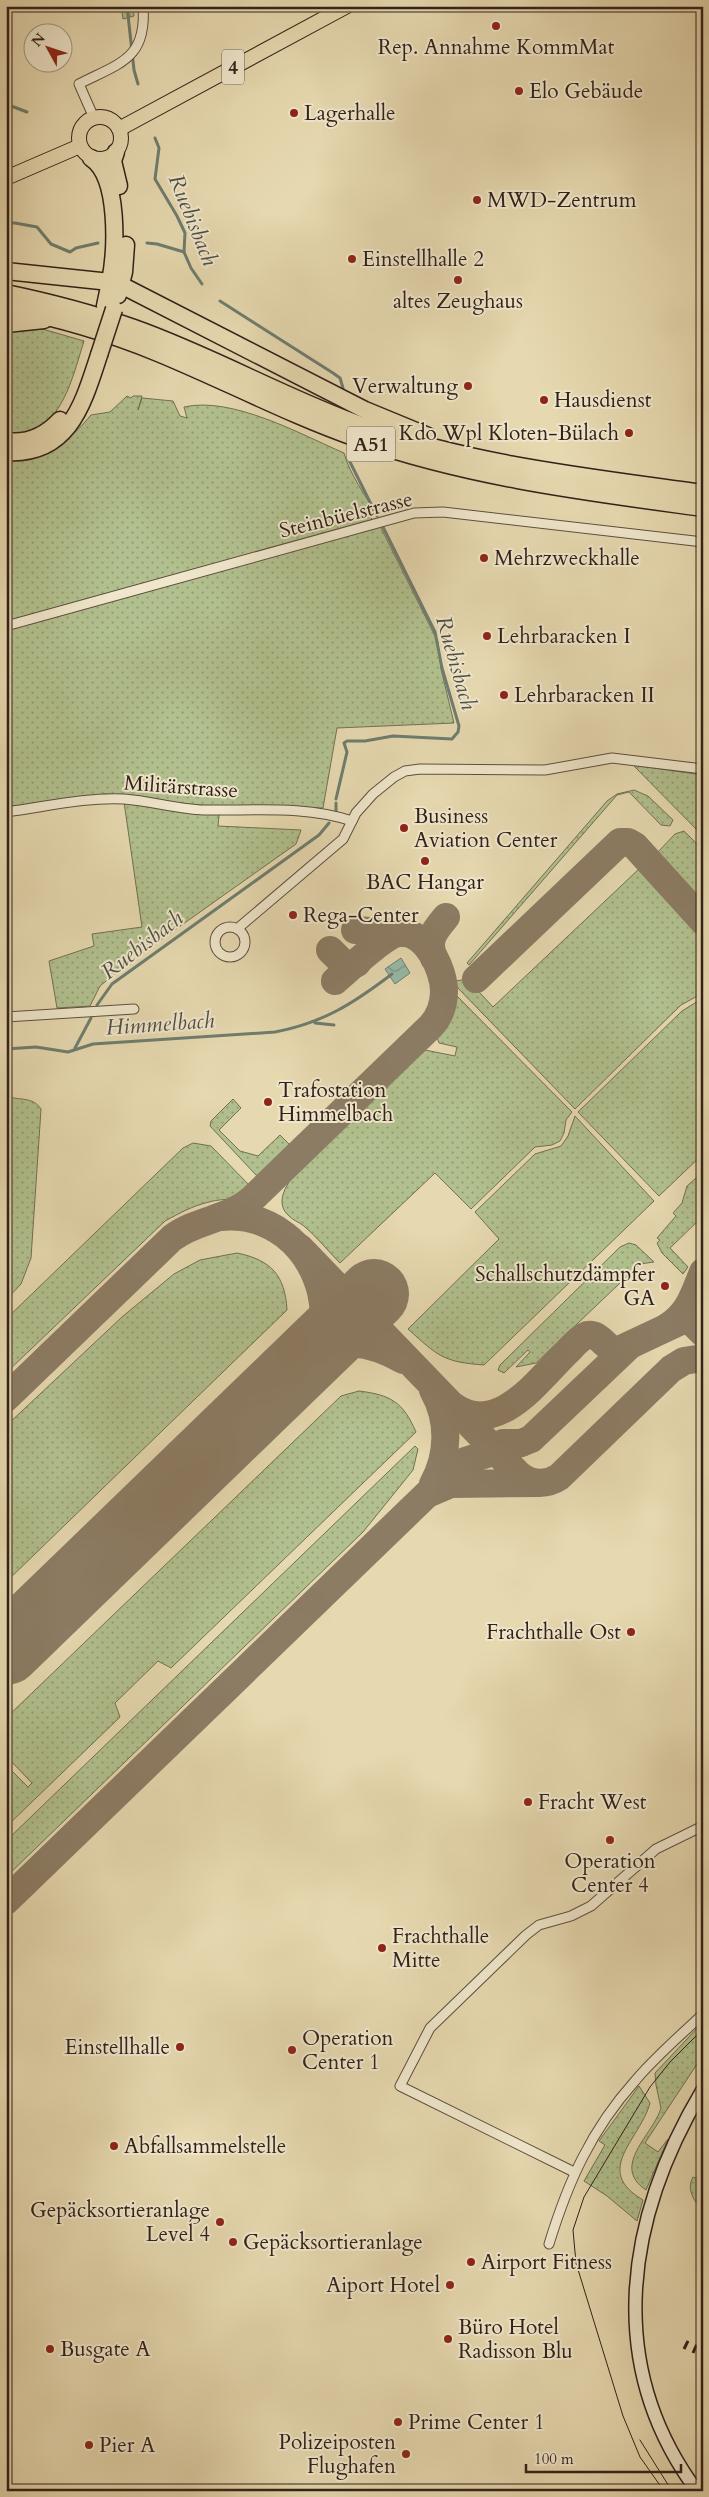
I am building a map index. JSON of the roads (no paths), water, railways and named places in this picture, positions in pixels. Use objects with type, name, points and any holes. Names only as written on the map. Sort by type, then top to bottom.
[{"type":"highway","points":[[86,152],[100,165],[104,173],[115,223],[115,283]]},
{"type":"highway","points":[[6,452],[22,452],[39,448],[54,440],[68,428],[82,405],[94,353],[115,283],[126,254],[125,214],[114,166],[116,152]]},
{"type":"highway","points":[[6,271],[115,283],[380,417],[490,461]]},
{"type":"highway","name":"A51","points":[[6,294],[60,305],[135,328],[295,399],[364,426],[416,443],[490,461],[703,493]]},
{"type":"highway","name":"A51","points":[[6,308],[57,319],[139,346],[309,420],[412,457],[522,482],[703,508]]},
{"type":"highway","points":[[6,324],[57,319]]},
{"type":"highway","points":[[6,441],[32,439],[47,432],[59,420],[73,398],[94,353]]},
{"type":"main road","name":"4","points":[[119,129],[347,6]]},
{"type":"main road","points":[[6,178],[86,152],[107,158],[116,152],[121,140],[119,129],[108,119],[94,118],[81,129],[86,152]]},
{"type":"main road","points":[[697,2491],[666,2436],[652,2406],[643,2378],[634,2300],[642,2231],[652,2198],[679,2132],[703,2089]]},
{"type":"street","points":[[94,118],[79,84],[123,61],[139,45],[144,27],[143,6]]},
{"type":"street","name":"Steinbüelstrasse","points":[[6,626],[386,519],[414,513],[443,512],[703,542]]},
{"type":"street","points":[[237,929],[343,839],[356,813],[374,794],[394,777],[412,769],[544,770],[612,758],[703,769]]},
{"type":"street","name":"Militärstrasse","points":[[6,812],[91,801],[126,799],[202,810],[253,809],[308,813],[352,822]]},
{"type":"street","points":[[6,1017],[134,1009]]},
{"type":"street","points":[[574,2172],[400,2086],[430,2028],[526,1935],[540,1925],[571,1916],[591,1906],[656,1849],[703,1826]]},
{"type":"street","points":[[549,2244],[574,2172],[598,2130],[635,2080],[703,2014]]},
{"type":"water","points":[[401,958],[410,973],[395,984],[385,969]]},
{"type":"waterway","name":"Ruebisbach","points":[[127,6],[134,70],[138,84]]},
{"type":"waterway","points":[[6,104],[27,112]]},
{"type":"waterway","name":"Ruebisbach","points":[[155,138],[159,148],[155,179],[185,233],[184,252],[191,268],[202,284]]},
{"type":"waterway","points":[[6,223],[37,227],[51,244],[70,252],[76,248],[98,243]]},
{"type":"waterway","points":[[147,243],[184,252]]},
{"type":"waterway","name":"Ruebisbach","points":[[220,301],[333,373],[340,378],[343,388]]},
{"type":"waterway","name":"Ruebisbach","points":[[348,458],[377,516]]},
{"type":"waterway","name":"Ruebisbach","points":[[336,799],[347,752],[344,743],[347,741],[365,741],[393,736],[452,739],[458,732],[459,726],[442,668],[435,632],[383,527]]},
{"type":"waterway","name":"Ruebisbach","points":[[336,803],[336,812]]},
{"type":"waterway","name":"Ruebisbach","points":[[97,1005],[112,984],[319,835],[329,823]]},
{"type":"waterway","name":"Himmelbach","points":[[6,1049],[36,1047],[68,1052],[93,1044],[275,1032],[323,1017],[351,1003],[392,974]]},
{"type":"waterway","name":"Ruebisbach","points":[[75,1048],[91,1018]]},
{"type":"waterway","name":"Himmelbach","points":[[315,1023],[334,1025]]},
{"type":"tram line","points":[[664,2491],[640,2457],[623,2416],[576,2263],[573,2230],[584,2197],[650,2087],[670,2062],[703,2029]]},
{"type":"tram line","points":[[640,2440],[672,2491]]},
{"type":"railway","points":[[684,2349],[692,2333]]},
{"type":"railway","points":[[693,2353],[700,2337]]},
{"type":"place","name":"Rep. Annahme KommMat","points":[[496,26]]},
{"type":"place","name":"Elo Gebäude","points":[[519,91]]},
{"type":"place","name":"Lagerhalle","points":[[294,113]]},
{"type":"place","name":"MWD-Zentrum","points":[[477,200]]},
{"type":"place","name":"Einstellhalle 2","points":[[352,259]]},
{"type":"place","name":"altes Zeughaus","points":[[458,280]]},
{"type":"place","name":"Verwaltung","points":[[468,386]]},
{"type":"place","name":"Hausdienst","points":[[544,400]]},
{"type":"place","name":"Kdo Wpl Kloten-Bülach","points":[[629,433]]},
{"type":"place","name":"Mehrzweckhalle","points":[[484,558]]},
{"type":"place","name":"Lehrbaracken I","points":[[487,636]]},
{"type":"place","name":"Lehrbaracken II","points":[[504,695]]},
{"type":"place","name":"Business Aviation Center","points":[[404,828]]},
{"type":"place","name":"BAC Hangar","points":[[425,861]]},
{"type":"place","name":"Rega-Center","points":[[293,915]]},
{"type":"place","name":"Trafostation Himmelbach","points":[[268,1102]]},
{"type":"place","name":"Schallschutzdämpfer GA","points":[[665,1286]]},
{"type":"place","name":"Frachthalle Ost","points":[[631,1632]]},
{"type":"place","name":"Fracht West","points":[[528,1802]]},
{"type":"place","name":"Operation Center 4","points":[[610,1840]]},
{"type":"place","name":"Frachthalle Mitte","points":[[382,1948]]},
{"type":"place","name":"Einstellhalle","points":[[180,2047]]},
{"type":"place","name":"Operation Center 1","points":[[292,2050]]},
{"type":"place","name":"Abfallsammelstelle","points":[[114,2146]]},
{"type":"place","name":"Gepäcksortieranlage Level 4","points":[[220,2222]]},
{"type":"place","name":"Gepäcksortieranlage","points":[[233,2242]]},
{"type":"place","name":"Airport Fitness","points":[[471,2262]]},
{"type":"place","name":"Aiport Hotel","points":[[450,2285]]},
{"type":"place","name":"Büro Hotel Radisson Blu","points":[[448,2339]]},
{"type":"place","name":"Busgate A","points":[[50,2349]]},
{"type":"place","name":"Prime Center 1","points":[[398,2422]]},
{"type":"place","name":"Pier A","points":[[89,2445]]},
{"type":"place","name":"Polizeiposten Flughafen","points":[[406,2454]]}]
